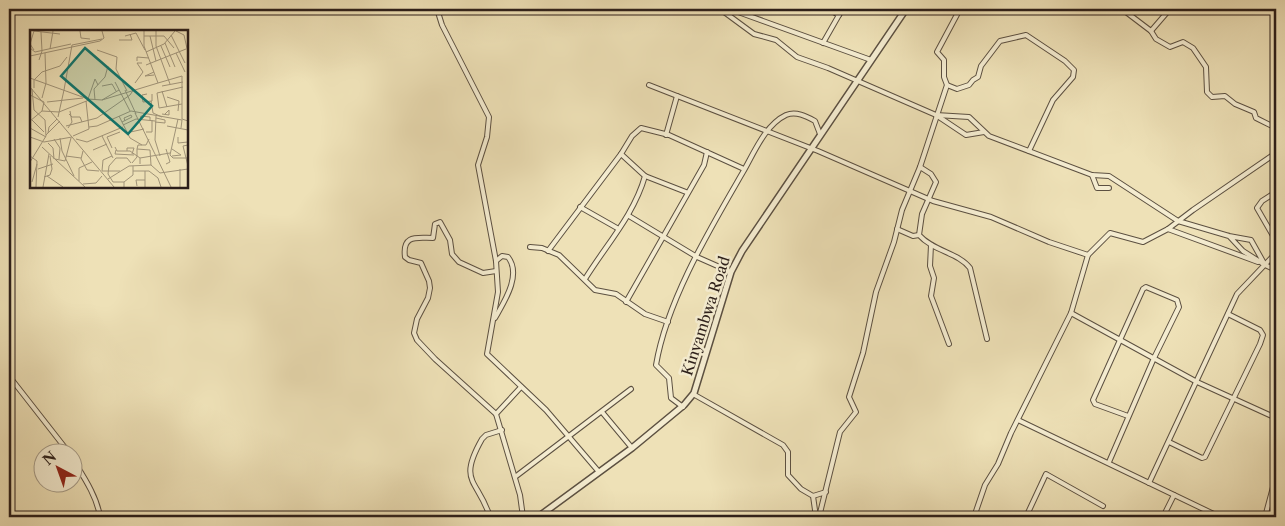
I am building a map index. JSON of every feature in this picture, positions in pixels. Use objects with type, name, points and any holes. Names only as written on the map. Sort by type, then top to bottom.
[{"type":"street","points":[[437,9],[442,25],[489,118],[487,137],[478,165],[496,261],[498,292],[487,354],[570,436],[599,472]]},
{"type":"street","points":[[720,9],[754,34],[776,40],[797,57],[857,80],[936,115],[966,135],[984,132]]},
{"type":"street","points":[[730,9],[871,60]]},
{"type":"street","points":[[828,9],[839,15]]},
{"type":"street","points":[[823,43],[843,9]]},
{"type":"street","name":"Kinyambwa Road","points":[[539,517],[632,448],[682,407],[693,394],[731,272],[742,251],[906,9]]},
{"type":"street","points":[[818,517],[840,432],[856,412],[849,397],[863,353],[876,292],[909,191],[920,167],[947,85],[944,77],[944,60],[937,52],[960,9]]},
{"type":"street","points":[[1122,9],[1150,31],[1156,39],[1170,47],[1182,42],[1194,48],[1206,67],[1207,92],[1212,97],[1224,96],[1235,104],[1254,112],[1256,118],[1276,128]]},
{"type":"street","points":[[1150,31],[1170,9]]},
{"type":"street","points":[[947,85],[957,89],[969,85],[972,80],[978,78],[981,66],[1000,41],[1026,35],[1065,61],[1074,70],[1073,77],[1053,100],[1029,151]]},
{"type":"street","points":[[649,85],[929,199],[991,217],[1050,242],[1088,255]]},
{"type":"street","points":[[666,134],[677,96]]},
{"type":"street","points":[[682,407],[671,398],[669,378],[656,365],[668,322],[684,280],[735,184],[768,132],[778,120],[791,113],[815,121],[820,134]]},
{"type":"street","points":[[936,115],[969,117],[984,132],[1029,151],[1092,174],[1109,176],[1178,221],[1251,240],[1265,265]]},
{"type":"street","points":[[548,251],[621,154],[632,136],[641,128],[666,134],[744,169]]},
{"type":"street","points":[[626,302],[686,192],[704,165],[707,152]]},
{"type":"street","points":[[974,517],[985,484],[998,464],[1071,313],[1088,255],[1110,233],[1143,242],[1168,229],[1276,153]]},
{"type":"street","points":[[621,154],[645,176],[686,192]]},
{"type":"street","points":[[919,236],[919,227],[936,182],[931,174],[920,167]]},
{"type":"street","points":[[1092,174],[1097,188],[1109,188]]},
{"type":"street","points":[[585,279],[620,224],[629,216],[645,176]]},
{"type":"street","points":[[1276,192],[1262,201],[1257,208],[1276,241]]},
{"type":"street","points":[[580,207],[617,228]]},
{"type":"street","points":[[629,216],[697,257],[731,272]]},
{"type":"street","points":[[496,271],[483,273],[459,262],[452,254],[450,240],[440,222],[435,224],[433,238],[420,236],[411,239],[405,245],[404,257],[421,264],[430,285],[429,294],[414,328],[417,340],[435,359],[496,414],[515,477],[523,517]]},
{"type":"street","points":[[898,229],[914,236],[919,236],[931,245],[966,262],[970,268],[987,339]]},
{"type":"street","points":[[1168,229],[1276,270]]},
{"type":"street","points":[[1230,236],[1243,251],[1265,265]]},
{"type":"street","points":[[931,245],[930,266],[934,278],[931,296],[949,344]]},
{"type":"street","points":[[530,247],[558,255],[595,290],[616,294],[645,314],[668,322]]},
{"type":"street","points":[[1149,483],[1237,294],[1276,253]]},
{"type":"street","points":[[494,320],[510,292],[512,272],[512,264],[508,258],[502,256],[496,261]]},
{"type":"street","points":[[1109,462],[1154,358],[1178,311],[1179,303],[1177,300],[1146,287],[1143,289],[1118,339],[1093,400],[1096,404],[1128,416]]},
{"type":"street","points":[[1071,313],[1197,382],[1274,417]]},
{"type":"street","points":[[1169,442],[1202,458],[1205,457],[1263,336],[1255,327],[1228,314]]},
{"type":"street","points":[[9,376],[62,444]]},
{"type":"street","points":[[496,414],[521,387]]},
{"type":"street","points":[[515,477],[631,389]]},
{"type":"street","points":[[693,394],[783,445],[788,452],[788,475],[793,483],[813,496],[818,517]]},
{"type":"street","points":[[602,412],[632,448]]},
{"type":"street","points":[[1018,420],[1109,462],[1174,496],[1220,517]]},
{"type":"street","points":[[490,517],[485,504],[472,483],[469,472],[482,439],[486,435],[502,430]]},
{"type":"street","points":[[82,474],[100,517]]},
{"type":"street","points":[[1026,517],[1046,474],[1103,506]]},
{"type":"street","points":[[1265,517],[1276,476]]},
{"type":"street","points":[[813,496],[826,492]]},
{"type":"street","points":[[1163,517],[1174,496]]}]
